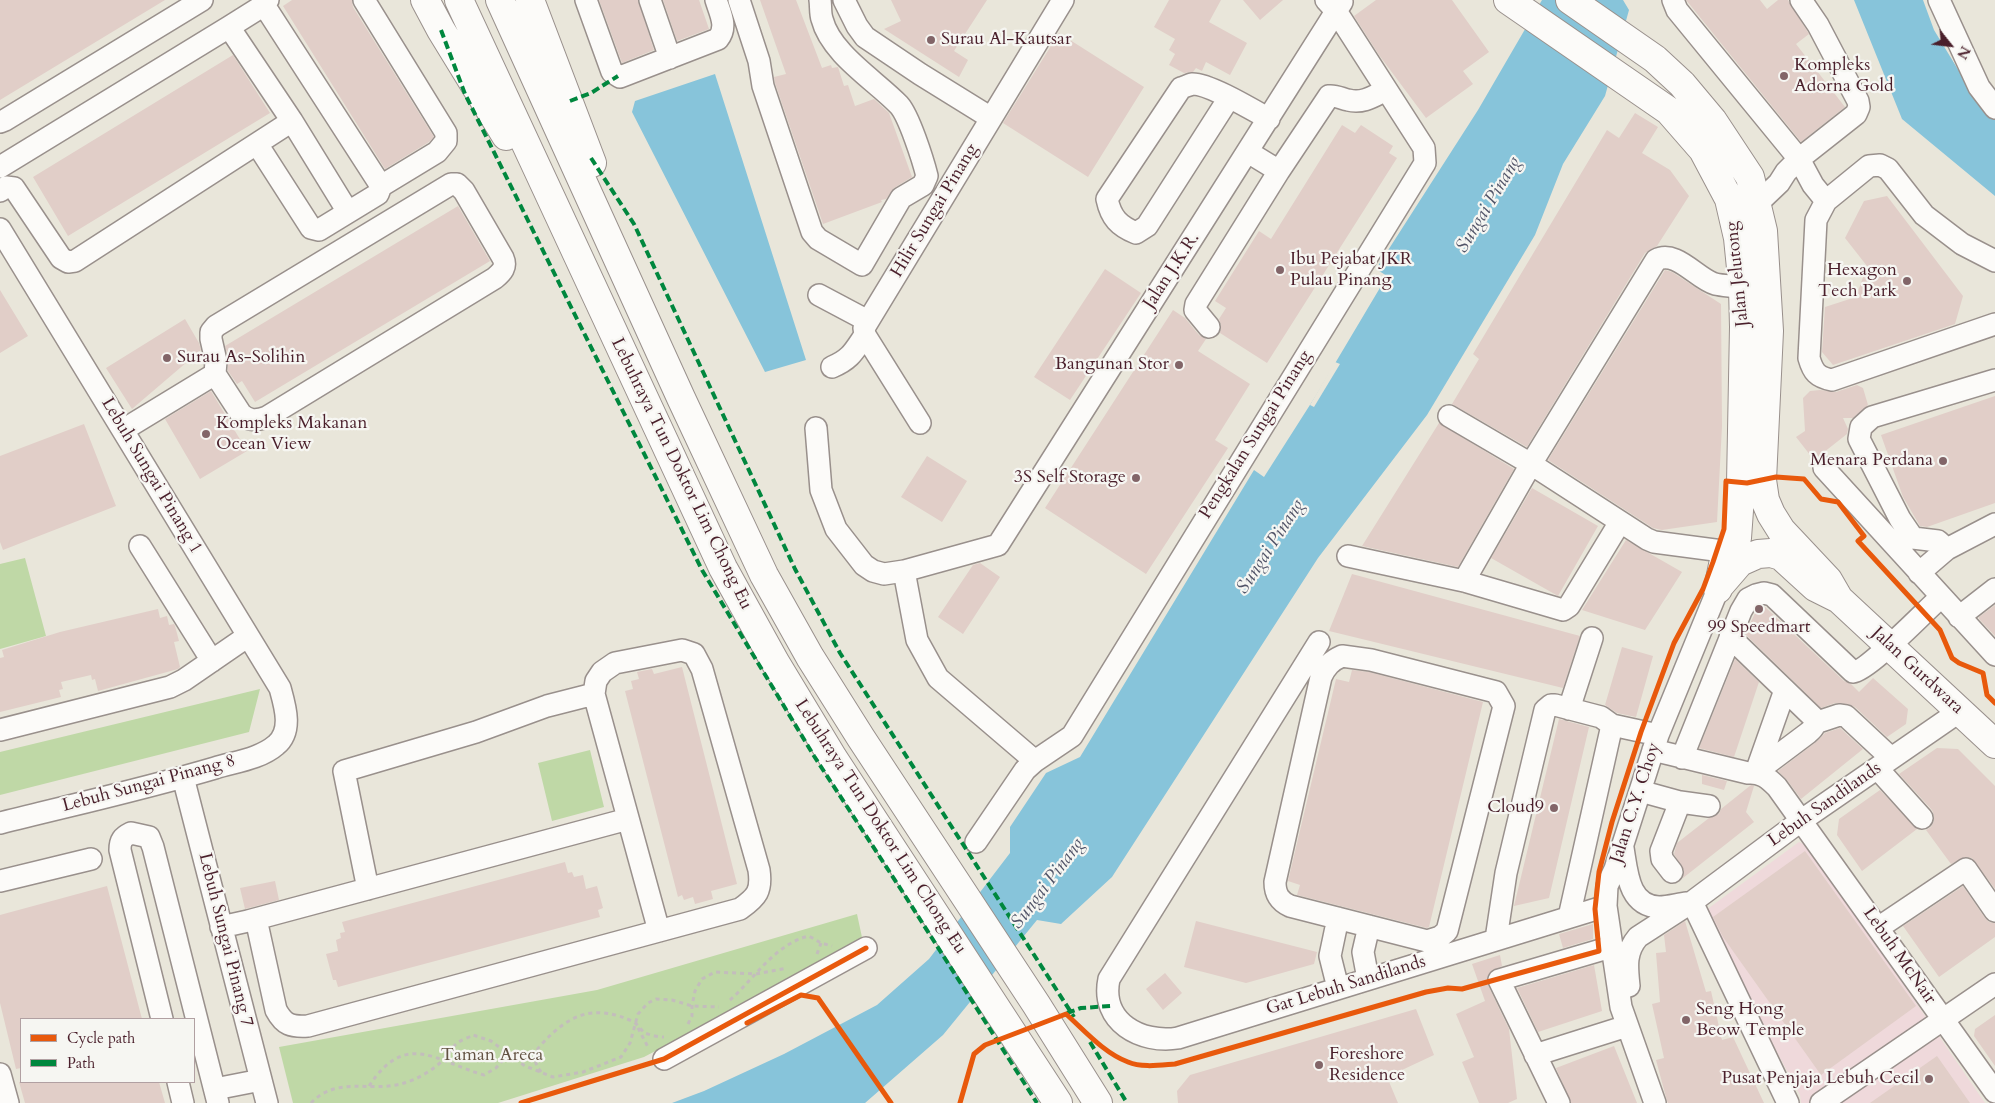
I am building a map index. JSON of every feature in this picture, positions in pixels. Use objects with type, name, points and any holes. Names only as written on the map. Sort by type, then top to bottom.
[{"type":"main road","points":[[425,0],[441,30],[577,250]]},
{"type":"main road","name":"Lebuhraya Tun Doktor Lim Chong Eu","points":[[500,0],[681,398],[764,575],[810,657],[861,738],[1031,996],[1098,1103]]},
{"type":"main road","points":[[530,0],[592,158],[608,235]]},
{"type":"main road","name":"Jalan Jelutong","points":[[1570,0],[1655,58],[1682,84],[1713,121],[1750,177],[1758,204],[1764,241],[1769,331],[1762,480],[1765,500]]},
{"type":"main road","name":"Jalan Jelutong","points":[[1513,4],[1669,110],[1703,150],[1729,199],[1738,238],[1743,288],[1744,327],[1739,523],[1736,538],[1723,565],[1718,589]]},
{"type":"main road","name":"Lebuhraya Tun Doktor Lim Chong Eu","points":[[462,5],[577,250],[722,568],[775,662],[833,758],[1058,1103]]},
{"type":"main road","name":"Jalan Gurdwara","points":[[1765,500],[1781,530],[1828,580],[1839,599]]},
{"type":"main road","name":"Jalan Gurdwara","points":[[1718,589],[1740,562],[1758,554],[1771,553],[1780,556],[1815,587],[1839,599],[1995,744]]},
{"type":"street","points":[[0,122],[202,0]]},
{"type":"street","points":[[257,144],[311,228],[319,230],[378,194],[381,186],[437,152],[446,141],[446,133],[364,0]]},
{"type":"street","points":[[586,0],[612,72],[616,75],[625,76],[718,39],[722,35],[724,24],[716,0]]},
{"type":"street","points":[[650,0],[670,58]]},
{"type":"street","points":[[739,0],[760,60],[763,86],[812,232],[818,239],[891,283]]},
{"type":"street","points":[[820,0],[822,19],[827,31],[840,50],[858,69],[899,105],[906,114],[927,176],[923,185],[901,198],[862,265]]},
{"type":"street","points":[[844,0],[856,26],[865,37],[991,118]]},
{"type":"street","name":"Hilir Sungai Pinang","points":[[832,367],[851,357],[891,283],[1062,0]]},
{"type":"street","points":[[1673,0],[1677,10],[1792,166],[1813,185],[1826,201]]},
{"type":"street","points":[[1758,204],[1779,183],[1792,166],[1856,114],[1859,107],[1858,101],[1818,25],[1800,0]]},
{"type":"street","points":[[1938,0],[1979,87],[1995,108]]},
{"type":"street","points":[[0,167],[230,27],[266,3],[381,186]]},
{"type":"street","name":"Pengkalan Sungai Pinang","points":[[976,842],[1025,770],[1072,736],[1425,163],[1424,148],[1386,90],[1335,4]]},
{"type":"street","name":"Jalan J.K.R.","points":[[904,572],[995,547],[1001,542],[1269,119],[1335,4]]},
{"type":"street","points":[[230,27],[292,121],[348,212]]},
{"type":"street","points":[[1229,98],[1147,226],[1136,233],[1124,228],[1110,213],[1107,199],[1181,88],[1193,84],[1202,86],[1229,98],[1269,119]]},
{"type":"street","points":[[1209,327],[1197,313],[1196,304],[1279,171],[1329,96],[1333,95],[1349,101],[1363,101],[1386,90]]},
{"type":"street","points":[[0,191],[6,187],[14,188],[62,258],[68,262],[75,261],[292,121]]},
{"type":"street","points":[[1248,152],[1279,171]]},
{"type":"street","points":[[1995,261],[1962,244],[1924,215],[1888,170],[1880,165],[1869,166],[1826,201],[1816,220],[1809,358],[1813,370],[1820,377],[1832,380],[1995,324]]},
{"type":"street","points":[[1750,177],[1792,166]]},
{"type":"street","points":[[457,184],[461,187],[503,258],[504,267],[495,278],[267,417],[254,420],[247,419],[241,414],[215,374],[216,361],[211,332],[216,326],[447,186],[457,184]]},
{"type":"street","name":"Lebuh Sungai Pinang 1","points":[[0,230],[7,256],[122,430],[280,688],[287,711],[286,728]]},
{"type":"street","points":[[1464,581],[1531,464],[1656,260],[1662,257],[1672,258],[1715,284],[1743,288]]},
{"type":"street","points":[[819,295],[866,328],[920,423]]},
{"type":"street","points":[[122,430],[215,374]]},
{"type":"street","points":[[1995,380],[1872,416],[1861,427],[1858,439],[1900,519],[1906,544],[1919,573],[1995,655]]},
{"type":"street","points":[[1449,416],[1531,464],[1654,542],[1730,552]]},
{"type":"street","points":[[816,428],[822,490],[836,529],[864,565],[873,571],[884,574],[904,572],[917,640],[938,678],[1035,761]]},
{"type":"street","points":[[1824,468],[1906,544],[1938,541],[1947,549]]},
{"type":"street","points":[[1348,556],[1464,581],[1562,610],[1566,608],[1620,522]]},
{"type":"street","points":[[1919,573],[1947,549],[1995,524]]},
{"type":"street","points":[[140,546],[212,661]]},
{"type":"street","name":"Jalan C.Y. Choy","points":[[1655,1103],[1621,1007],[1606,906],[1607,886],[1622,846],[1655,742],[1718,589]]},
{"type":"street","points":[[1959,617],[1995,589]]},
{"type":"street","points":[[1682,758],[1730,637],[1748,599],[1764,593],[1778,600],[1854,672],[1861,670],[1889,646],[1941,597]]},
{"type":"street","points":[[0,730],[170,687],[184,680],[248,636]]},
{"type":"street","points":[[1496,940],[1506,873],[1545,710],[1551,704],[1601,717],[1612,725],[1655,742],[1682,758],[1748,773],[1756,772],[1814,728],[1814,718],[1730,637]]},
{"type":"street","points":[[1569,709],[1592,638]]},
{"type":"street","name":"Gat Lebuh Sandilands","points":[[1319,642],[1109,980],[1108,992],[1113,1012],[1127,1028],[1149,1038],[1164,1040],[1178,1038],[1606,906]]},
{"type":"street","points":[[256,919],[276,1010],[282,1021],[296,1027],[308,1026],[659,931],[740,909],[754,900],[759,890],[761,881],[759,870],[702,669],[694,654],[682,650],[615,663],[602,672],[596,681],[594,694],[659,931]]},
{"type":"street","points":[[1342,656],[1371,660],[1496,692],[1504,706],[1447,931],[1440,937],[1427,941],[1338,918],[1290,906],[1283,902],[1275,890],[1275,882],[1321,677],[1326,667],[1342,656]]},
{"type":"street","points":[[1756,772],[1785,690]]},
{"type":"street","points":[[368,889],[344,771],[476,732],[547,706],[594,694]]},
{"type":"street","name":"Lebuh Sandilands","points":[[1628,973],[1628,954],[1632,944],[1638,937],[1692,902],[1802,820],[1960,711]]},
{"type":"street","points":[[1815,723],[1842,715],[1884,763],[1922,818]]},
{"type":"street","points":[[1569,917],[1612,725]]},
{"type":"street","name":"Lebuh Sungai Pinang 8","points":[[0,823],[183,777],[259,755],[277,745],[286,728]]},
{"type":"street","name":"Lebuh McNair","points":[[1756,772],[1777,787],[1802,820],[1995,1092]]},
{"type":"street","name":"Lebuh Sungai Pinang 7","points":[[183,777],[266,1103]]},
{"type":"street","points":[[1640,791],[1680,802],[1709,806]]},
{"type":"street","points":[[1672,872],[1662,859],[1661,851],[1680,802]]},
{"type":"street","points":[[221,927],[628,819]]},
{"type":"street","points":[[162,1018],[120,850],[120,843],[123,837],[131,833],[149,837],[151,842],[216,1096],[260,1080]]},
{"type":"street","name":"Lebuh Sandilands","points":[[1622,846],[1630,884],[1634,893],[1642,901],[1659,906],[1692,902]]},
{"type":"street","points":[[0,881],[91,859]]},
{"type":"street","points":[[1878,928],[1966,869],[1995,912]]},
{"type":"street","points":[[1692,902],[1788,1103]]},
{"type":"street","points":[[1338,918],[1330,956],[1338,988]]},
{"type":"street","points":[[1368,979],[1363,952],[1369,926]]},
{"type":"street","points":[[1559,1103],[1499,980],[1612,947]]},
{"type":"street","points":[[658,1056],[866,948]]},
{"type":"street","name":"Jalan C.Y. Choy","points":[[1627,1026],[1631,1004],[1628,973]]},
{"type":"street","points":[[1821,1103],[1995,984]]},
{"type":"street","points":[[1535,1055],[1627,1026]]},
{"type":"street","points":[[0,1074],[8,1103]]},
{"type":"street","points":[[178,1083],[183,1103]]},
{"type":"path","points":[[729,1000],[784,946],[808,936],[838,949]]},
{"type":"path","points":[[812,958],[817,954],[822,943]]},
{"type":"path","points":[[686,1028],[692,1016],[695,991],[702,979],[715,972],[756,974],[789,968]]},
{"type":"path","points":[[311,1103],[320,1094],[340,1086],[386,1087],[404,1083],[428,1072],[444,1059],[456,1044],[473,1036],[491,1041],[525,1066],[554,1077],[583,1072],[621,1057],[630,1043],[638,1014],[648,1003],[656,999],[672,1000],[692,1006],[722,1007]]},
{"type":"path","points":[[542,1073],[536,1065],[534,1057],[539,1047],[550,1035],[575,1017],[592,1012],[605,1013],[635,1023],[644,1032],[662,1038],[669,1037]]},
{"type":"path","points":[[635,1023],[658,1056]]},
{"type":"path","points":[[368,1087],[377,1073],[391,1062],[409,1053],[444,1059],[466,1070],[484,1075],[496,1068],[508,1054]]},
{"type":"shaded area","points":[[1799,842],[1808,846],[1985,1103],[1801,1103],[1800,1095],[1702,913]]},
{"type":"green space","points":[[25,558],[46,636],[0,649],[0,564]]},
{"type":"green space","points":[[260,689],[249,732],[0,795],[0,752]]},
{"type":"green space","points":[[590,750],[604,807],[552,821],[538,763]]},
{"type":"green space","name":"Taman Areca","points":[[857,914],[863,942],[644,1057],[498,1103],[293,1103],[279,1047],[597,990]]},
{"type":"water","name":"Sungai Pinang","points":[[1542,0],[1623,0],[1629,10],[1605,96],[1563,164],[1535,235],[1427,415],[1318,558],[1112,877],[1061,924],[1037,920],[943,1035],[865,1103],[672,1103],[704,1091],[784,1054],[877,1005],[929,959],[1010,853],[1010,827],[1046,773],[1080,757],[1254,470],[1264,477],[1315,397],[1387,276],[1376,269],[1478,110]]},
{"type":"water","points":[[1854,0],[1923,0],[1934,30],[1979,104],[1995,118],[1995,196],[1902,119]]},
{"type":"water","points":[[715,74],[806,360],[765,372],[632,112],[635,101]]},
{"type":"pier","points":[[1335,362],[1340,364],[1314,407],[1310,405]]},
{"type":"building","points":[[0,0],[165,0],[0,100]]},
{"type":"building","points":[[292,0],[352,0],[353,7],[434,137],[429,142],[385,169],[283,6]]},
{"type":"building","points":[[599,0],[638,0],[654,50],[622,63]]},
{"type":"building","points":[[663,0],[699,0],[709,29],[677,41]]},
{"type":"building","points":[[760,0],[796,0],[822,68],[831,65],[832,68],[838,67],[844,86],[848,85],[855,106],[874,99],[889,113],[912,177],[894,188],[886,199],[881,200],[882,202],[823,224],[775,83],[774,77],[786,74]]},
{"type":"building","name":"Surau Al-Kautsar","points":[[891,0],[987,0],[954,51],[968,60],[959,77],[884,29],[901,21]]},
{"type":"building","points":[[1169,0],[1221,0],[1209,22],[1247,43],[1230,75],[1206,62],[1202,71],[1196,68],[1193,72],[1184,73],[1169,65],[1175,54],[1169,50],[1175,39],[1154,27]]},
{"type":"building","points":[[1243,0],[1283,0],[1260,20]]},
{"type":"building","points":[[1376,0],[1452,0],[1489,52],[1463,71],[1473,84],[1426,118],[1379,55],[1354,16]]},
{"type":"building","name":"Kompleks Adorna Gold","points":[[1686,0],[1760,0],[1767,9],[1778,0],[1788,0],[1809,34],[1796,44],[1845,107],[1801,142]]},
{"type":"building","points":[[1059,33],[1144,87],[1088,177],[1003,123]]},
{"type":"building","points":[[233,55],[270,113],[68,236],[33,177]]},
{"type":"building","points":[[1635,113],[1658,127],[1642,153],[1670,170],[1689,196],[1657,246],[1645,253],[1527,447],[1452,404],[1479,359],[1473,354],[1607,130],[1619,138]]},
{"type":"building","name":"Ibu Pejabat JKR Pulau Pinang","points":[[1342,125],[1355,133],[1361,125],[1393,146],[1389,153],[1397,158],[1267,363],[1220,333],[1221,325],[1219,319],[1226,308],[1215,301],[1259,231],[1271,239]]},
{"type":"building","name":"Hexagon Tech Park","points":[[1887,196],[1963,296],[1955,324],[1833,365],[1822,352],[1825,307],[1856,297],[1867,266],[1845,238],[1864,201]]},
{"type":"building","points":[[458,206],[490,261],[255,402],[242,381],[237,384],[228,371],[228,364],[230,363],[225,346]]},
{"type":"building","points":[[1105,269],[1141,293],[1070,400],[1034,377]]},
{"type":"building","points":[[1665,270],[1672,272],[1721,304],[1722,426],[1717,522],[1662,530],[1653,528],[1548,460]]},
{"type":"building","points":[[0,290],[28,336],[0,353]]},
{"type":"building","name":"3S Self Storage","points":[[1173,310],[1185,318],[1199,335],[1206,339],[1198,351],[1250,384],[1215,440],[1228,448],[1146,574],[1045,508]]},
{"type":"building","points":[[185,319],[201,350],[132,409],[106,368]]},
{"type":"building","points":[[1857,385],[1863,388],[1868,405],[1853,418],[1843,418],[1848,429],[1847,434],[1814,460],[1796,437],[1805,431],[1803,398],[1810,391],[1836,392]]},
{"type":"building","name":"Kompleks Makanan Ocean View","points":[[211,391],[247,451],[200,479],[165,419]]},
{"type":"building","name":"Menara Perdana","points":[[1995,396],[1995,503],[1927,527],[1920,526],[1903,497],[1881,435]]},
{"type":"building","points":[[1439,423],[1514,469],[1458,567],[1362,546]]},
{"type":"building","points":[[84,424],[116,506],[3,550],[0,542],[0,456]]},
{"type":"building","points":[[927,456],[967,481],[942,522],[901,497]]},
{"type":"building","points":[[1532,488],[1598,526],[1558,596],[1491,558]]},
{"type":"building","points":[[1626,540],[1682,572],[1645,630],[1582,610]]},
{"type":"building","points":[[980,563],[1000,577],[963,634],[938,617],[973,565]]},
{"type":"building","points":[[1352,574],[1580,636],[1563,688],[1329,631]]},
{"type":"building","points":[[1995,605],[1995,636],[1979,617]]},
{"type":"building","points":[[1764,606],[1844,681],[1851,684],[1859,692],[1873,678],[1908,709],[1906,724],[1887,737],[1855,707],[1848,704],[1835,703],[1821,708],[1745,634],[1757,609]]},
{"type":"building","points":[[158,609],[160,618],[167,616],[169,625],[174,624],[175,626],[179,641],[174,642],[180,667],[178,669],[98,691],[95,679],[92,680],[91,675],[61,682],[63,689],[59,690],[61,697],[0,712],[0,658],[4,657],[2,650],[60,632]]},
{"type":"building","points":[[1622,647],[1653,656],[1636,717],[1617,713],[1605,705]]},
{"type":"building","points":[[1735,659],[1759,682],[1734,757],[1699,748]]},
{"type":"building","points":[[682,667],[737,884],[711,891],[713,899],[695,904],[693,897],[684,900],[682,895],[678,897],[625,691],[633,689],[631,681],[639,679],[637,672],[652,669],[654,674]]},
{"type":"building","points":[[1352,670],[1369,672],[1483,702],[1429,927],[1427,928],[1297,895],[1300,885],[1288,881],[1336,679],[1349,682]]},
{"type":"building","name":"Cloud9","points":[[1559,719],[1589,727],[1549,898],[1514,906]]},
{"type":"building","points":[[1840,728],[1863,749],[1801,799],[1778,771],[1825,733]]},
{"type":"building","points":[[1937,748],[1958,749],[1995,786],[1995,889],[1972,858],[1965,857],[1951,864],[1926,830],[1931,827],[1934,821],[1932,810],[1899,774]]},
{"type":"building","points":[[1702,775],[1727,781],[1724,790],[1702,784]]},
{"type":"building","points":[[1751,785],[1754,786],[1746,812],[1754,822],[1683,878],[1684,870],[1674,854],[1677,843],[1709,818],[1719,814],[1721,809]]},
{"type":"building","points":[[1880,790],[1917,829],[1862,871],[1837,835],[1839,819]]},
{"type":"building","points":[[1805,851],[1916,1006],[1821,1075],[1723,937],[1713,917]]},
{"type":"building","points":[[565,862],[568,873],[572,872],[574,877],[583,875],[586,889],[597,886],[603,908],[598,910],[600,917],[338,987],[336,980],[333,980],[326,954],[338,951],[336,940],[341,938],[340,933],[345,932],[342,922]]},
{"type":"building","points":[[275,881],[279,900],[245,909],[240,888]]},
{"type":"building","points":[[107,886],[142,1018],[20,1018],[20,1068],[16,1069],[0,1003],[0,915]]},
{"type":"building","points":[[1963,886],[1985,918],[1989,922],[1995,923],[1995,937],[1939,977],[1903,926]]},
{"type":"building","points":[[1196,921],[1317,952],[1314,964],[1246,983],[1184,967]]},
{"type":"building","points":[[1685,921],[1706,992],[1711,991],[1722,1040],[1733,1037],[1764,1103],[1668,1103],[1667,1101],[1656,1060],[1664,1058],[1652,1004],[1660,1002],[1656,953],[1666,952],[1664,935]]},
{"type":"building","points":[[1593,924],[1593,939],[1563,948],[1559,934]]},
{"type":"building","points":[[1500,955],[1502,966],[1490,972],[1487,979],[1488,985],[1509,1029],[1517,1099],[1508,1103],[1479,1103],[1462,1062],[1474,1057],[1456,1014],[1485,1001],[1472,964]]},
{"type":"building","points":[[1594,965],[1602,1011],[1538,1032],[1517,988]]},
{"type":"building","points":[[1165,973],[1182,993],[1163,1010],[1146,989]]},
{"type":"building","name":"Foreshore Residence","points":[[1416,1009],[1434,1055],[1387,1077],[1398,1103],[1178,1103],[1177,1091],[1190,1075]]},
{"type":"building","points":[[1995,1015],[1995,1066],[1974,1036],[1975,1029]]},
{"type":"building","points":[[1614,1046],[1637,1103],[1571,1103],[1556,1068]]},
{"type":"building","name":"Pusat Penjaja Lebuh Cecil","points":[[1937,1056],[1970,1103],[1870,1103]]},
{"type":"building","points":[[19,1082],[159,1083],[165,1103],[25,1103]]},
{"type":"marked path","points":[[441,30],[465,94],[702,570],[814,756],[1037,1103]]},
{"type":"marked path","points":[[570,101],[591,93],[618,76]]},
{"type":"marked path","points":[[591,158],[634,224],[795,569],[840,653],[1074,1017]]},
{"type":"marked path","points":[[1067,1013],[1081,1008],[1111,1006]]},
{"type":"marked path","points":[[1090,1042],[1127,1103]]},
{"type":"cycle path","points":[[960,1103],[974,1054],[985,1045],[1066,1014],[1095,1041],[1119,1058],[1139,1065],[1175,1064],[1426,992],[1448,988],[1462,989],[1599,951],[1595,909],[1599,872],[1612,822],[1641,732],[1674,643],[1703,589],[1713,562],[1724,529],[1726,481],[1747,483],[1776,477],[1804,479],[1821,499],[1838,502],[1864,536],[1858,541],[1940,630],[1952,658],[1983,673],[1987,695],[1995,703]]},
{"type":"cycle path","points":[[521,1103],[664,1059],[866,948]]},
{"type":"cycle path","points":[[747,1023],[801,995],[818,998],[891,1103]]},
{"type":"place","name":"Surau Al-Kautsar","points":[[931,40]]},
{"type":"place","name":"Kompleks Adorna Gold","points":[[1784,76]]},
{"type":"place","name":"Ibu Pejabat JKR Pulau Pinang","points":[[1280,270]]},
{"type":"place","name":"Hexagon Tech Park","points":[[1907,281]]},
{"type":"place","name":"Surau As-Solihin","points":[[167,358]]},
{"type":"place","name":"Bangunan Stor","points":[[1179,365]]},
{"type":"place","name":"Kompleks Makanan Ocean View","points":[[206,434]]},
{"type":"place","name":"Menara Perdana","points":[[1943,461]]},
{"type":"place","name":"3S Self Storage","points":[[1136,478]]},
{"type":"place","name":"99 Speedmart","points":[[1759,609]]},
{"type":"place","name":"Cloud9","points":[[1554,808]]},
{"type":"place","name":"Seng Hong Beow Temple","points":[[1686,1020]]},
{"type":"place","name":"Foreshore Residence","points":[[1319,1065]]},
{"type":"place","name":"Pusat Penjaja Lebuh Cecil","points":[[1929,1079]]}]
